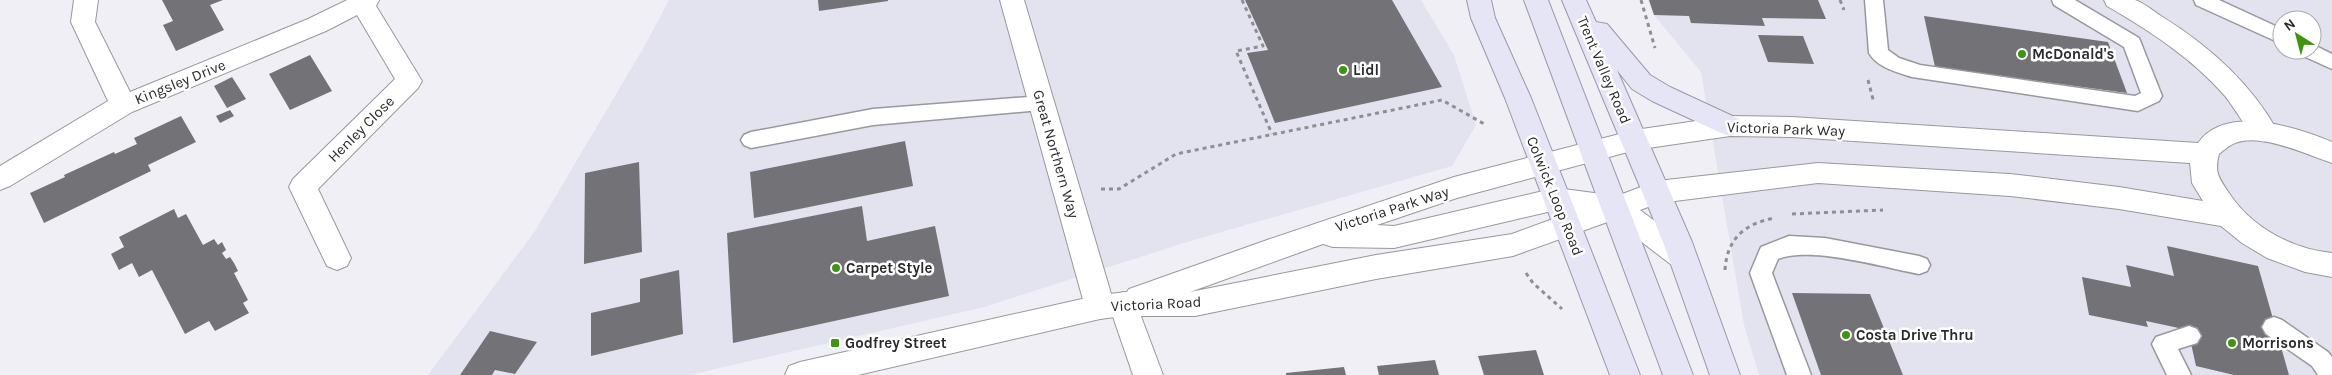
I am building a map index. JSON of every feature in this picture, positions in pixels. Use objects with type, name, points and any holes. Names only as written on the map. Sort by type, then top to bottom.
[{"type":"main road","points":[[1536,0],[1678,375]]},
{"type":"main road","points":[[1574,1],[1641,82],[1661,94],[1730,126]]},
{"type":"main road","name":"Trent Valley Road","points":[[1574,1],[1600,56],[1634,140]]},
{"type":"main road","name":"Colwick Loop Road","points":[[1481,9],[1518,98],[1625,375]]},
{"type":"main road","points":[[1634,140],[1657,192],[1712,330],[1725,375]]},
{"type":"street","points":[[86,0],[83,22],[123,105]]},
{"type":"street","name":"Great Northern Way","points":[[1012,0],[1042,103],[1112,305],[1148,375]]},
{"type":"street","points":[[2116,0],[2192,48],[2220,72],[2252,110],[2265,132]]},
{"type":"street","name":"Kingsley Drive","points":[[0,179],[123,105],[317,25],[364,2]]},
{"type":"street","name":"Henley Close","points":[[337,258],[304,187],[409,81],[364,2]]},
{"type":"street","name":"Victoria Park Way","points":[[1112,305],[1454,188],[1634,140],[1730,126],[1994,139],[2204,154]]},
{"type":"street","points":[[2329,268],[2295,256],[2259,239],[2230,216],[2206,183],[2204,154],[2215,142],[2231,134],[2265,132],[2306,142],[2332,153]]},
{"type":"street","points":[[1312,236],[1394,237],[1561,211],[1615,206],[1657,192],[1818,173],[2010,185],[2119,198],[2230,216]]},
{"type":"street","points":[[1615,206],[1683,258]]},
{"type":"street","name":"Victoria Road","points":[[800,375],[847,370],[1112,305],[1195,304],[1376,267],[1513,244],[1561,211]]},
{"type":"lane","points":[[1874,0],[1879,53],[1892,63],[1919,72],[2138,104],[2152,96],[2132,43],[2061,0]]},
{"type":"lane","points":[[2203,0],[2272,32]]},
{"type":"lane","points":[[751,140],[873,117],[1042,103]]},
{"type":"lane","points":[[1799,375],[1761,273],[1769,253],[1789,245],[1826,247],[1919,265]]},
{"type":"lane","points":[[2274,327],[2320,359],[2332,375]]},
{"type":"lane","points":[[2179,375],[2164,344],[2189,336]]},
{"type":"path","points":[[1242,0],[1263,46],[1236,51],[1272,134]]},
{"type":"path","points":[[1641,0],[1657,53]]},
{"type":"path","points":[[1092,188],[1119,189],[1176,154],[1442,100],[1486,125]]},
{"type":"shaded area","points":[[669,0],[1421,0],[1454,55],[1476,125],[1452,166],[1187,242],[984,307],[689,375],[428,375],[535,231],[644,47]]},
{"type":"shaded area","points":[[1648,0],[2332,0],[2332,375],[1759,375],[1744,325],[1701,72],[1654,15]]},
{"type":"building","points":[[162,0],[223,0],[210,5],[224,30],[176,51],[163,25],[173,21]]},
{"type":"building","points":[[818,0],[888,0],[888,1],[819,11]]},
{"type":"building","name":"Lidl","points":[[1245,0],[1392,0],[1442,87],[1275,123],[1247,53],[1268,50]]},
{"type":"building","points":[[1649,0],[1818,0],[1826,19],[1762,18],[1765,26],[1691,23],[1689,16],[1654,15]]},
{"type":"building","name":"McDonald's","points":[[1924,16],[2108,42],[2127,93],[1935,67]]},
{"type":"building","points":[[1758,35],[1803,36],[1814,64],[1768,62]]},
{"type":"building","points":[[310,55],[332,91],[290,110],[269,74]]},
{"type":"building","points":[[232,77],[246,99],[227,108],[214,86]]},
{"type":"building","points":[[230,110],[234,116],[220,123],[216,116]]},
{"type":"building","points":[[181,116],[196,142],[148,165],[151,171],[44,223],[30,193],[114,152],[115,154],[137,144],[134,138]]},
{"type":"building","points":[[905,141],[913,186],[754,218],[750,172]]},
{"type":"building","points":[[639,162],[642,252],[584,264],[585,173]]},
{"type":"building","name":"Carpet Style","points":[[862,206],[867,241],[935,226],[949,296],[733,343],[727,233]]},
{"type":"building","points":[[174,209],[178,218],[186,214],[203,245],[214,239],[218,245],[222,242],[226,250],[222,253],[226,259],[230,257],[234,263],[238,271],[234,273],[248,300],[243,303],[249,313],[215,331],[209,321],[185,334],[152,270],[139,277],[132,263],[119,270],[111,254],[124,247],[119,237]]},
{"type":"building","points":[[2167,246],[2258,266],[2289,375],[2234,375],[2196,366],[2188,330],[2146,321],[2148,327],[2089,315],[2082,277],[2131,287],[2126,265],[2174,276]]},
{"type":"building","points":[[679,270],[683,334],[591,356],[591,313],[640,302],[640,279]]},
{"type":"building","name":"Costa Drive Thru","points":[[1792,293],[1870,294],[1903,375],[1821,375]]},
{"type":"building","points":[[490,331],[537,342],[515,374],[495,370],[492,375],[460,375]]},
{"type":"building","points":[[1536,350],[1544,375],[1484,375],[1478,356]]},
{"type":"building","points":[[1435,360],[1439,375],[1379,375],[1377,366]]},
{"type":"building","points":[[1344,367],[1346,375],[1286,375],[1286,373]]},
{"type":"place","name":"McDonald's","points":[[2022,54]]},
{"type":"place","name":"Lidl","points":[[1343,70]]},
{"type":"place","name":"Carpet Style","points":[[836,268]]},
{"type":"place","name":"Costa Drive Thru","points":[[1846,335]]},
{"type":"place","name":"Godfrey Street","points":[[835,343]]},
{"type":"place","name":"Morrisons","points":[[2232,343]]}]
